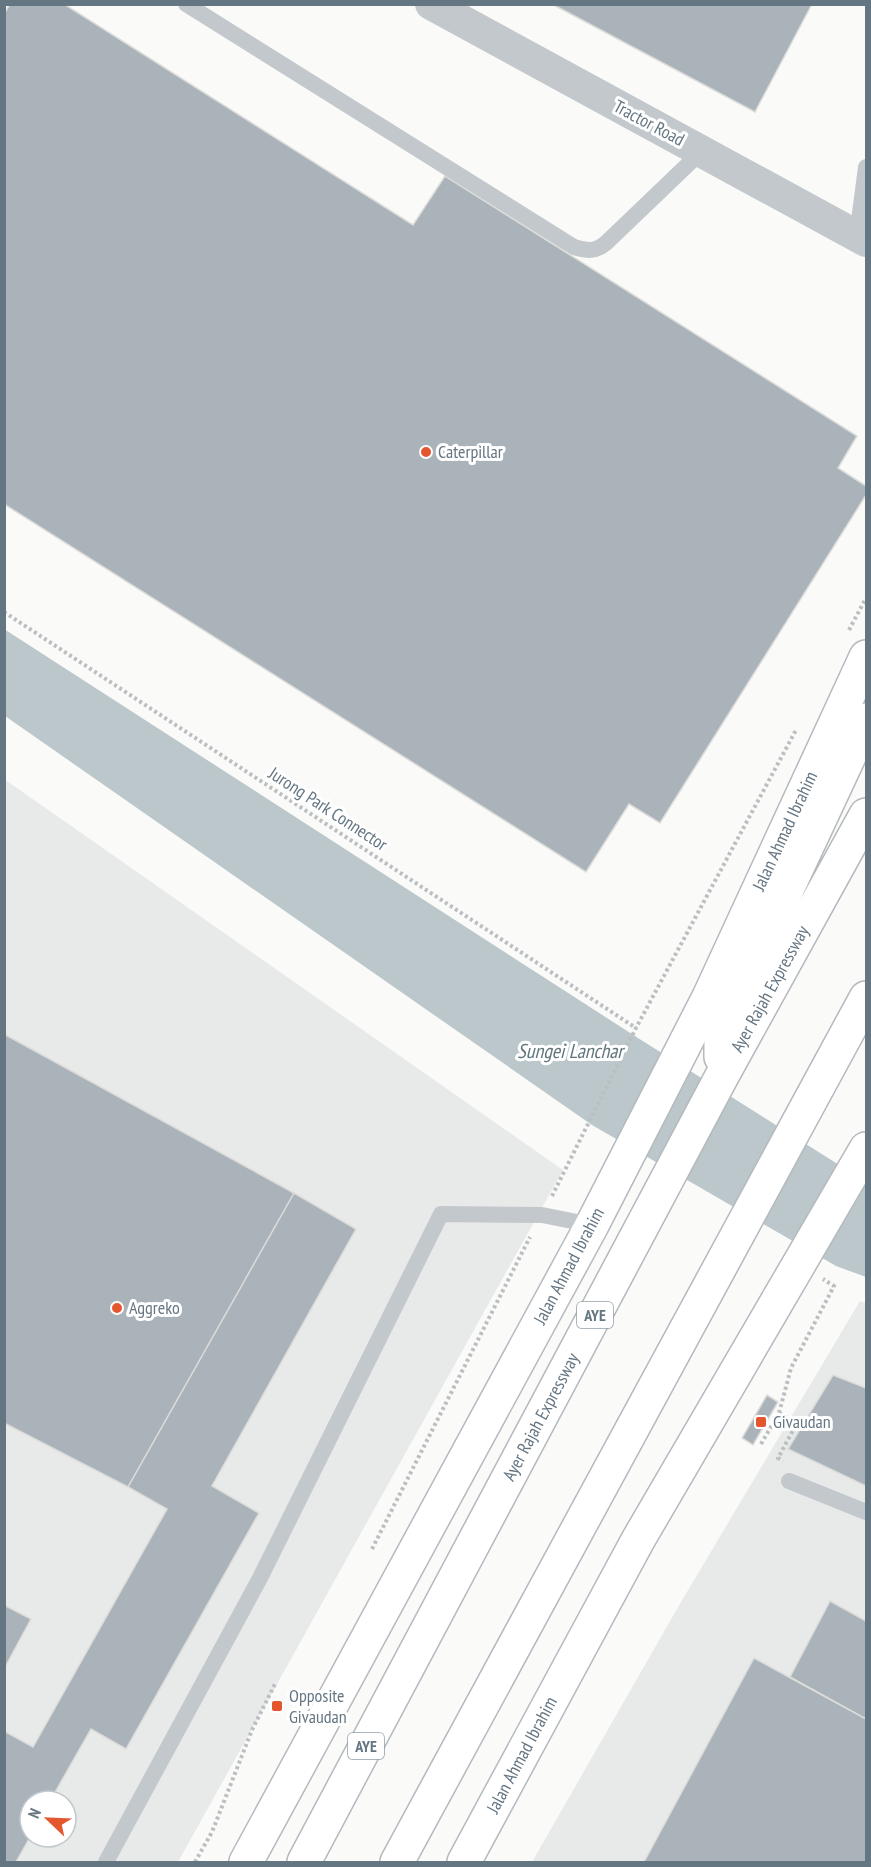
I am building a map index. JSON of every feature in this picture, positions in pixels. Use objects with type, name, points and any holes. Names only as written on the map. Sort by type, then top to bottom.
[{"type":"main road","name":"Jalan Ahmad Ibrahim","points":[[246,1863],[592,1225],[709,997],[855,649]]},
{"type":"main road","points":[[723,1074],[721,1035],[728,1016],[867,720]]},
{"type":"main road","name":"Ayer Rajah Expressway","points":[[304,1863],[723,1074],[867,815]]},
{"type":"main road","points":[[397,1863],[867,998]]},
{"type":"main road","points":[[819,1088],[867,1036]]},
{"type":"main road","name":"Jalan Ahmad Ibrahim","points":[[464,1863],[638,1540],[867,1149]]},
{"type":"street","name":"Tractor Road","points":[[431,4],[862,239]]},
{"type":"lane","points":[[186,4],[574,247],[598,250],[702,152]]},
{"type":"lane","points":[[862,239],[867,167]]},
{"type":"lane","points":[[106,1863],[260,1578],[441,1214],[542,1215],[592,1225]]},
{"type":"lane","points":[[789,1481],[867,1512]]},
{"type":"path","points":[[855,649],[867,598]]},
{"type":"path","name":"Jurong Park Connector","points":[[4,612],[636,1028]]},
{"type":"path","points":[[372,1550],[636,1028],[799,724]]},
{"type":"path","points":[[761,1444],[779,1413],[791,1368],[834,1286],[819,1277]]},
{"type":"path","points":[[778,1458],[797,1423],[779,1413]]},
{"type":"path","points":[[195,1863],[212,1832],[252,1730],[275,1684]]},
{"type":"shaded area","points":[[4,779],[563,1170],[178,1862],[5,1862]]},
{"type":"shaded area","points":[[860,1301],[866,1303],[866,1862],[532,1862],[681,1602]]},
{"type":"water","name":"Sungei Lanchar","points":[[4,629],[638,1038],[866,1182],[866,1277],[836,1266],[592,1125],[5,716]]},
{"type":"building","name":"Caterpillar","points":[[10,4],[64,4],[413,225],[445,176],[857,436],[838,468],[866,486],[866,495],[660,823],[629,804],[586,872],[4,504],[4,14]]},
{"type":"building","points":[[552,4],[812,4],[755,112]]},
{"type":"building","name":"Aggreko","points":[[4,1034],[294,1193],[128,1487],[4,1423]]},
{"type":"building","points":[[294,1193],[356,1229],[212,1486],[259,1513],[126,1749],[91,1729],[57,1789],[18,1789],[18,1849],[23,1849],[16,1862],[4,1862],[4,1731],[33,1747],[167,1509],[128,1487]]},
{"type":"building","points":[[833,1375],[866,1388],[866,1486],[788,1449]]},
{"type":"building","points":[[767,1395],[778,1402],[753,1445],[742,1438]]},
{"type":"building","points":[[830,1601],[866,1621],[866,1719],[790,1677]]},
{"type":"building","points":[[4,1605],[31,1619],[4,1669]]},
{"type":"building","points":[[754,1658],[866,1719],[866,1862],[644,1862]]},
{"type":"place","name":"Caterpillar","points":[[426,452]]},
{"type":"place","name":"Aggreko","points":[[117,1308]]},
{"type":"place","name":"Givaudan","points":[[761,1422]]},
{"type":"place","name":"Opposite Givaudan","points":[[277,1706]]}]
